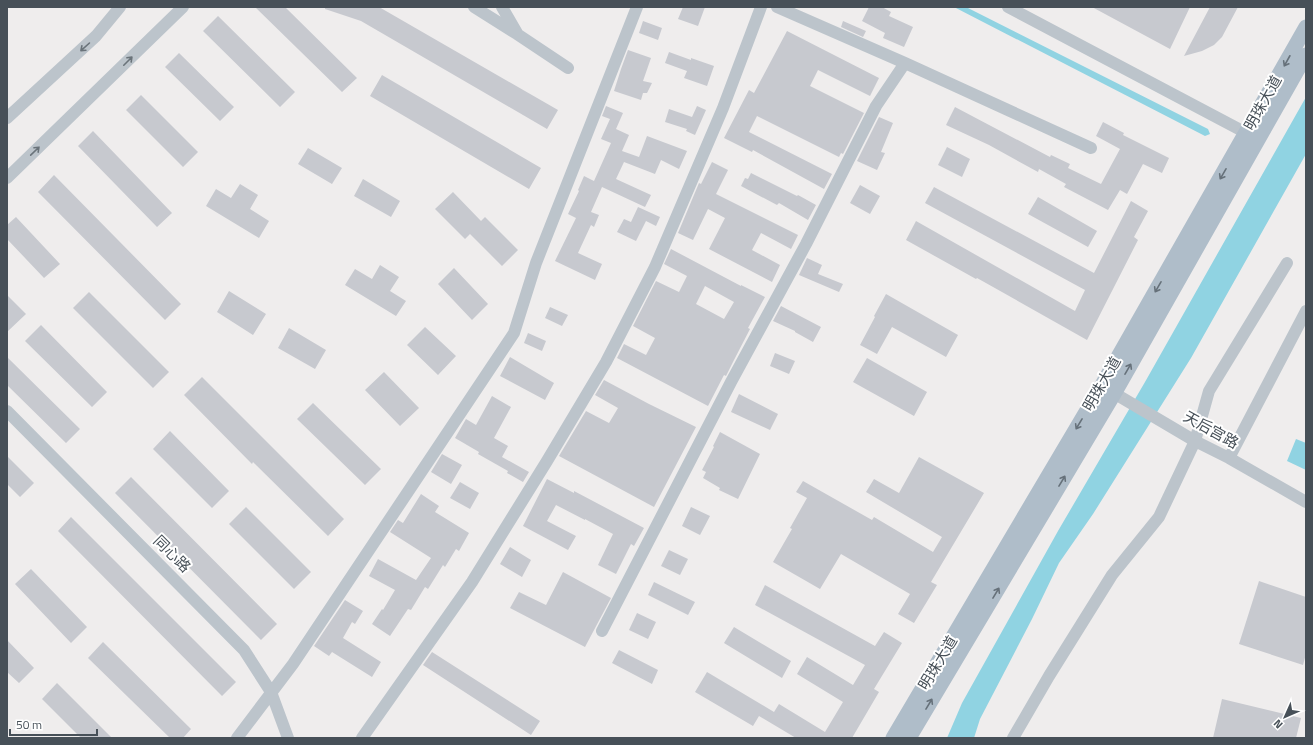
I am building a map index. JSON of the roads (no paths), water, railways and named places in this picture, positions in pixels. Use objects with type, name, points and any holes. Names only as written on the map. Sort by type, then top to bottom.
[{"type":"main road","name":"明珠大道","points":[[910,738],[1119,396],[1253,136],[1306,27]]},
{"type":"main road","name":"明珠大道","points":[[893,738],[1102,385],[1253,136],[1306,55]]},
{"type":"street","points":[[7,118],[96,36],[120,7]]},
{"type":"street","points":[[7,178],[182,7]]},
{"type":"street","points":[[474,7],[518,34],[568,68]]},
{"type":"street","points":[[502,7],[518,34]]},
{"type":"street","points":[[237,738],[293,664],[514,334],[536,263],[637,7]]},
{"type":"street","points":[[362,738],[472,582],[606,362],[655,267],[723,108],[761,7]]},
{"type":"street","points":[[777,7],[905,63],[1091,148]]},
{"type":"street","points":[[1008,7],[1253,136]]},
{"type":"street","points":[[602,631],[731,382],[806,244],[876,106],[905,63]]},
{"type":"street","points":[[1013,738],[1049,676],[1112,575],[1159,517],[1195,441],[1209,391],[1287,263]]},
{"type":"street","points":[[1229,458],[1306,311]]},
{"type":"street","name":"天后宫路","points":[[1102,385],[1195,441],[1229,458],[1306,502]]},
{"type":"street","name":"同心路","points":[[7,411],[244,650],[271,692],[288,738]]},
{"type":"water","points":[[954,7],[966,7],[1208,129],[1210,134],[1205,136]]},
{"type":"water","points":[[1306,97],[1306,154],[1191,358],[1093,514],[1059,563],[1032,619],[980,719],[974,738],[947,738],[962,703],[1058,531],[1145,382]]},
{"type":"water","points":[[1296,439],[1306,443],[1306,470],[1287,461]]}]
